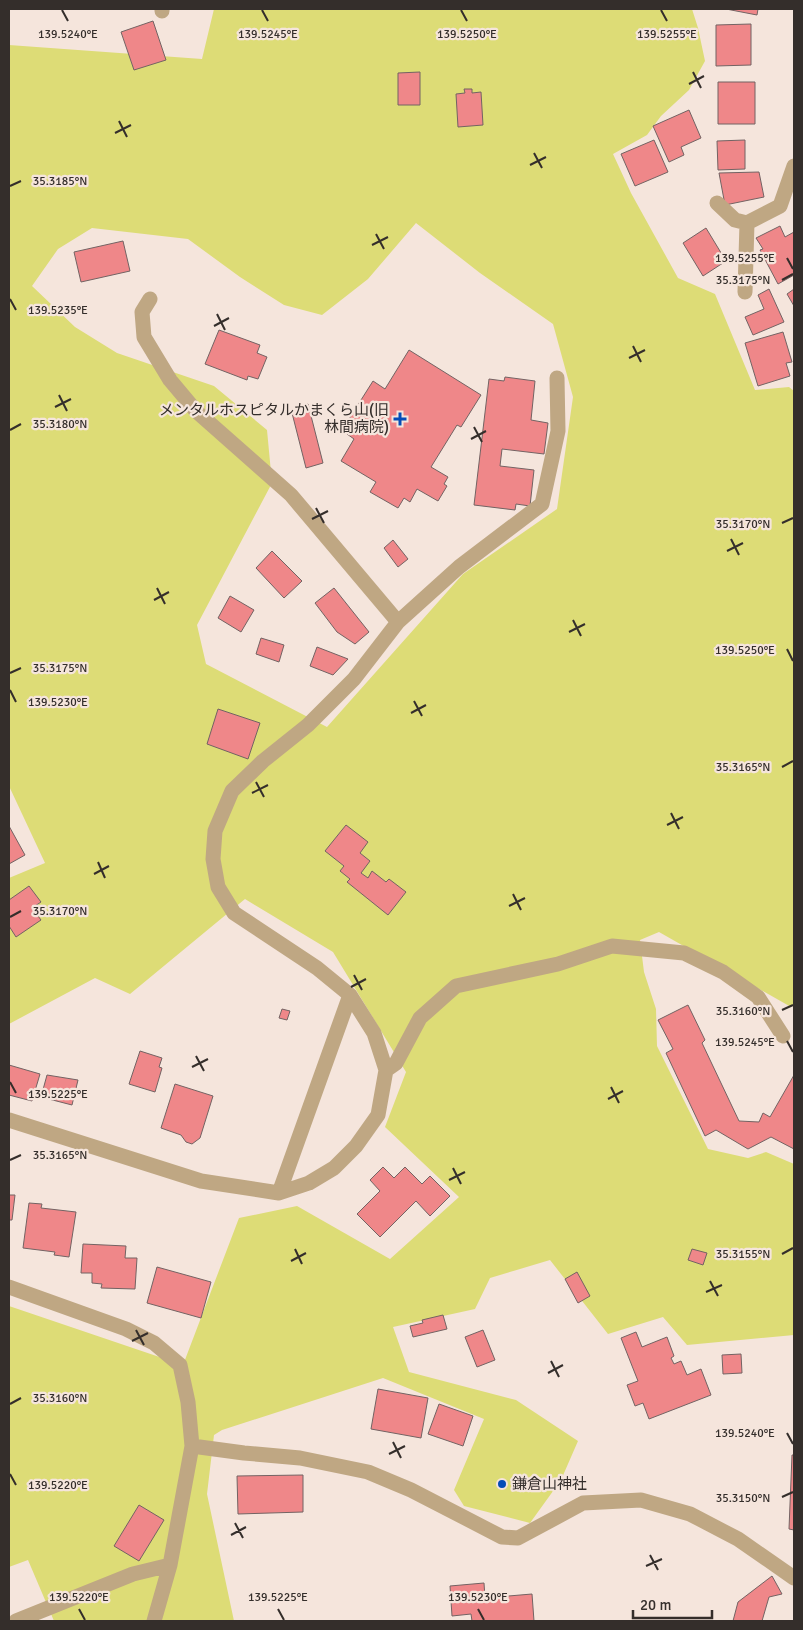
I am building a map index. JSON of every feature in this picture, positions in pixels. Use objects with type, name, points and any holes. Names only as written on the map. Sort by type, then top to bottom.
[{"type":"street","points":[[717,203],[735,220],[747,223],[780,206],[794,166]]},
{"type":"street","points":[[746,292],[747,223]]},
{"type":"street","points":[[150,299],[142,312],[144,337],[170,380],[196,411],[291,495],[398,622]]},
{"type":"street","points":[[9,1120],[201,1181],[279,1193],[309,1183],[334,1168],[356,1146],[378,1115],[386,1070],[374,1033],[350,995],[317,968],[234,913],[218,887],[213,859],[215,831],[232,792],[262,761],[308,725],[354,679],[398,622],[460,567],[542,504],[558,432],[557,378]]},
{"type":"street","points":[[386,1070],[396,1063],[420,1018],[456,986],[558,964],[612,946],[684,953],[723,972],[758,997],[783,1036]]},
{"type":"street","points":[[279,1193],[350,995]]},
{"type":"street","points":[[9,1287],[118,1326],[154,1343],[180,1365],[188,1402],[192,1446],[170,1565],[154,1621]]},
{"type":"street","points":[[192,1446],[300,1458],[368,1472],[411,1490],[502,1537],[518,1538],[583,1503],[641,1500],[690,1514],[738,1538],[794,1578]]},
{"type":"street","points":[[16,1621],[132,1574],[170,1565]]},
{"type":"shaded area","points":[[214,9],[692,9],[705,61],[689,90],[661,116],[647,135],[613,154],[631,193],[678,278],[715,294],[755,390],[789,387],[794,391],[794,1005],[791,1007],[659,932],[640,940],[644,972],[656,1009],[657,1046],[708,1149],[748,1158],[766,1152],[794,1164],[794,1335],[687,1345],[663,1317],[608,1334],[550,1260],[490,1278],[475,1309],[393,1327],[409,1372],[516,1400],[578,1441],[561,1480],[530,1523],[464,1506],[454,1490],[484,1419],[383,1378],[222,1430],[214,1435],[207,1494],[234,1621],[54,1621],[28,1560],[9,1567],[9,1306],[183,1365],[239,1218],[297,1206],[390,1259],[459,1197],[385,1127],[406,1072],[333,952],[245,899],[130,994],[95,978],[9,1024],[9,878],[45,863],[9,786],[9,45],[202,59]],"holes":[[[416,223],[480,273],[553,324],[573,397],[557,509],[463,574],[327,727],[206,664],[197,625],[272,483],[267,430],[214,386],[117,353],[75,327],[32,286],[58,249],[92,228],[188,239],[240,277],[284,305],[322,315],[368,279]]]},
{"type":"building","points":[[726,9],[758,9],[757,15]]},
{"type":"building","points":[[153,21],[166,60],[134,70],[121,32]]},
{"type":"building","points":[[751,24],[751,65],[716,66],[716,25]]},
{"type":"building","points":[[420,72],[420,105],[398,105],[398,73]]},
{"type":"building","points":[[718,82],[755,82],[755,124],[718,124]]},
{"type":"building","points":[[464,89],[472,89],[472,93],[481,92],[483,125],[458,127],[456,94],[465,93]]},
{"type":"building","points":[[689,110],[701,138],[681,147],[684,155],[669,162],[653,126]]},
{"type":"building","points":[[654,140],[668,172],[635,186],[621,154]]},
{"type":"building","points":[[745,140],[745,169],[718,170],[717,141]]},
{"type":"building","points":[[759,172],[764,197],[725,205],[719,173]]},
{"type":"building","points":[[780,226],[785,237],[794,232],[794,275],[778,284],[760,250],[763,249],[756,238]]},
{"type":"building","points":[[706,228],[726,261],[703,276],[683,243]]},
{"type":"building","points":[[123,241],[130,271],[81,282],[74,252]]},
{"type":"building","points":[[769,289],[784,322],[753,335],[745,317],[764,309],[758,295]]},
{"type":"building","points":[[794,289],[794,306],[787,294]]},
{"type":"building","points":[[219,330],[260,345],[257,353],[267,357],[258,379],[248,376],[247,380],[205,364]]},
{"type":"building","points":[[783,332],[792,362],[786,363],[790,376],[758,386],[745,343]]},
{"type":"building","points":[[409,350],[481,395],[461,427],[457,425],[431,467],[448,477],[444,484],[447,486],[438,501],[417,489],[410,502],[404,498],[398,508],[370,492],[376,482],[341,461],[354,439],[347,434],[354,422],[349,419],[373,381],[385,389]]},
{"type":"building","points":[[505,377],[535,381],[531,420],[548,423],[544,454],[502,449],[500,466],[534,470],[530,506],[516,504],[515,510],[474,505],[489,379],[504,381]]},
{"type":"building","points":[[308,404],[323,463],[306,468],[291,409]]},
{"type":"building","points":[[393,540],[408,559],[398,567],[384,548]]},
{"type":"building","points":[[272,551],[302,581],[284,598],[256,568]]},
{"type":"building","points":[[334,588],[369,632],[355,644],[337,632],[315,603]]},
{"type":"building","points":[[230,596],[254,610],[241,632],[218,618]]},
{"type":"building","points":[[261,638],[284,645],[279,662],[256,654]]},
{"type":"building","points":[[317,647],[348,659],[333,675],[310,666]]},
{"type":"building","points":[[218,709],[260,723],[248,759],[207,744]]},
{"type":"building","points":[[346,825],[368,842],[360,853],[370,861],[361,873],[368,878],[372,871],[386,882],[389,879],[406,892],[388,915],[347,882],[350,879],[340,871],[344,866],[325,851]]},
{"type":"building","points":[[9,826],[25,855],[9,864]]},
{"type":"building","points":[[29,886],[41,902],[32,908],[41,920],[16,937],[9,926],[9,900]]},
{"type":"building","points":[[688,1005],[705,1040],[702,1043],[739,1121],[759,1122],[763,1113],[770,1117],[794,1075],[794,1149],[771,1137],[748,1149],[716,1130],[705,1136],[666,1053],[673,1049],[658,1020]]},
{"type":"building","points":[[282,1009],[290,1011],[287,1020],[279,1018]]},
{"type":"building","points":[[140,1051],[162,1058],[159,1067],[162,1068],[155,1092],[129,1084]]},
{"type":"building","points":[[9,1065],[40,1074],[32,1101],[9,1095]]},
{"type":"building","points":[[47,1075],[78,1080],[72,1105],[41,1097]]},
{"type":"building","points":[[175,1084],[213,1096],[200,1138],[192,1144],[186,1142],[181,1135],[161,1128]]},
{"type":"building","points":[[383,1167],[394,1178],[405,1167],[422,1184],[430,1176],[450,1196],[430,1216],[416,1201],[380,1237],[357,1214],[380,1191],[370,1180]]},
{"type":"building","points":[[9,1195],[15,1195],[12,1220],[9,1220]]},
{"type":"building","points":[[29,1203],[42,1204],[41,1208],[76,1212],[69,1257],[54,1255],[55,1252],[23,1248]]},
{"type":"building","points":[[83,1244],[126,1246],[125,1258],[137,1258],[135,1289],[101,1288],[102,1284],[92,1283],[92,1273],[81,1273]]},
{"type":"building","points":[[692,1249],[707,1253],[703,1265],[688,1260]]},
{"type":"building","points":[[157,1267],[211,1282],[201,1318],[147,1303]]},
{"type":"building","points":[[577,1272],[590,1296],[578,1303],[565,1279]]},
{"type":"building","points":[[443,1315],[447,1329],[413,1337],[410,1326],[423,1323],[422,1320]]},
{"type":"building","points":[[483,1330],[495,1360],[477,1367],[465,1337]]},
{"type":"building","points":[[636,1332],[642,1347],[667,1337],[674,1356],[671,1358],[674,1364],[681,1361],[687,1375],[701,1369],[711,1395],[649,1419],[643,1403],[635,1406],[627,1385],[638,1381],[621,1338]]},
{"type":"building","points":[[741,1354],[742,1373],[723,1374],[722,1355]]},
{"type":"building","points":[[378,1389],[428,1398],[421,1438],[371,1429]]},
{"type":"building","points":[[439,1404],[473,1416],[463,1446],[428,1434]]},
{"type":"building","points":[[792,1455],[794,1455],[794,1530],[789,1529]]},
{"type":"building","points":[[303,1475],[303,1512],[238,1514],[237,1476]]},
{"type":"building","points":[[139,1505],[164,1520],[139,1561],[114,1546]]},
{"type":"building","points":[[772,1576],[782,1594],[769,1597],[762,1621],[733,1621],[738,1602]]},
{"type":"building","points":[[484,1583],[485,1598],[532,1594],[534,1621],[472,1621],[471,1614],[452,1616],[450,1586]]},
{"type":"place","name":"メンタルホスピタルかまくら山(旧 林間病院)","points":[[400,419]]},
{"type":"place","name":"鎌倉山神社","points":[[502,1484]]}]
